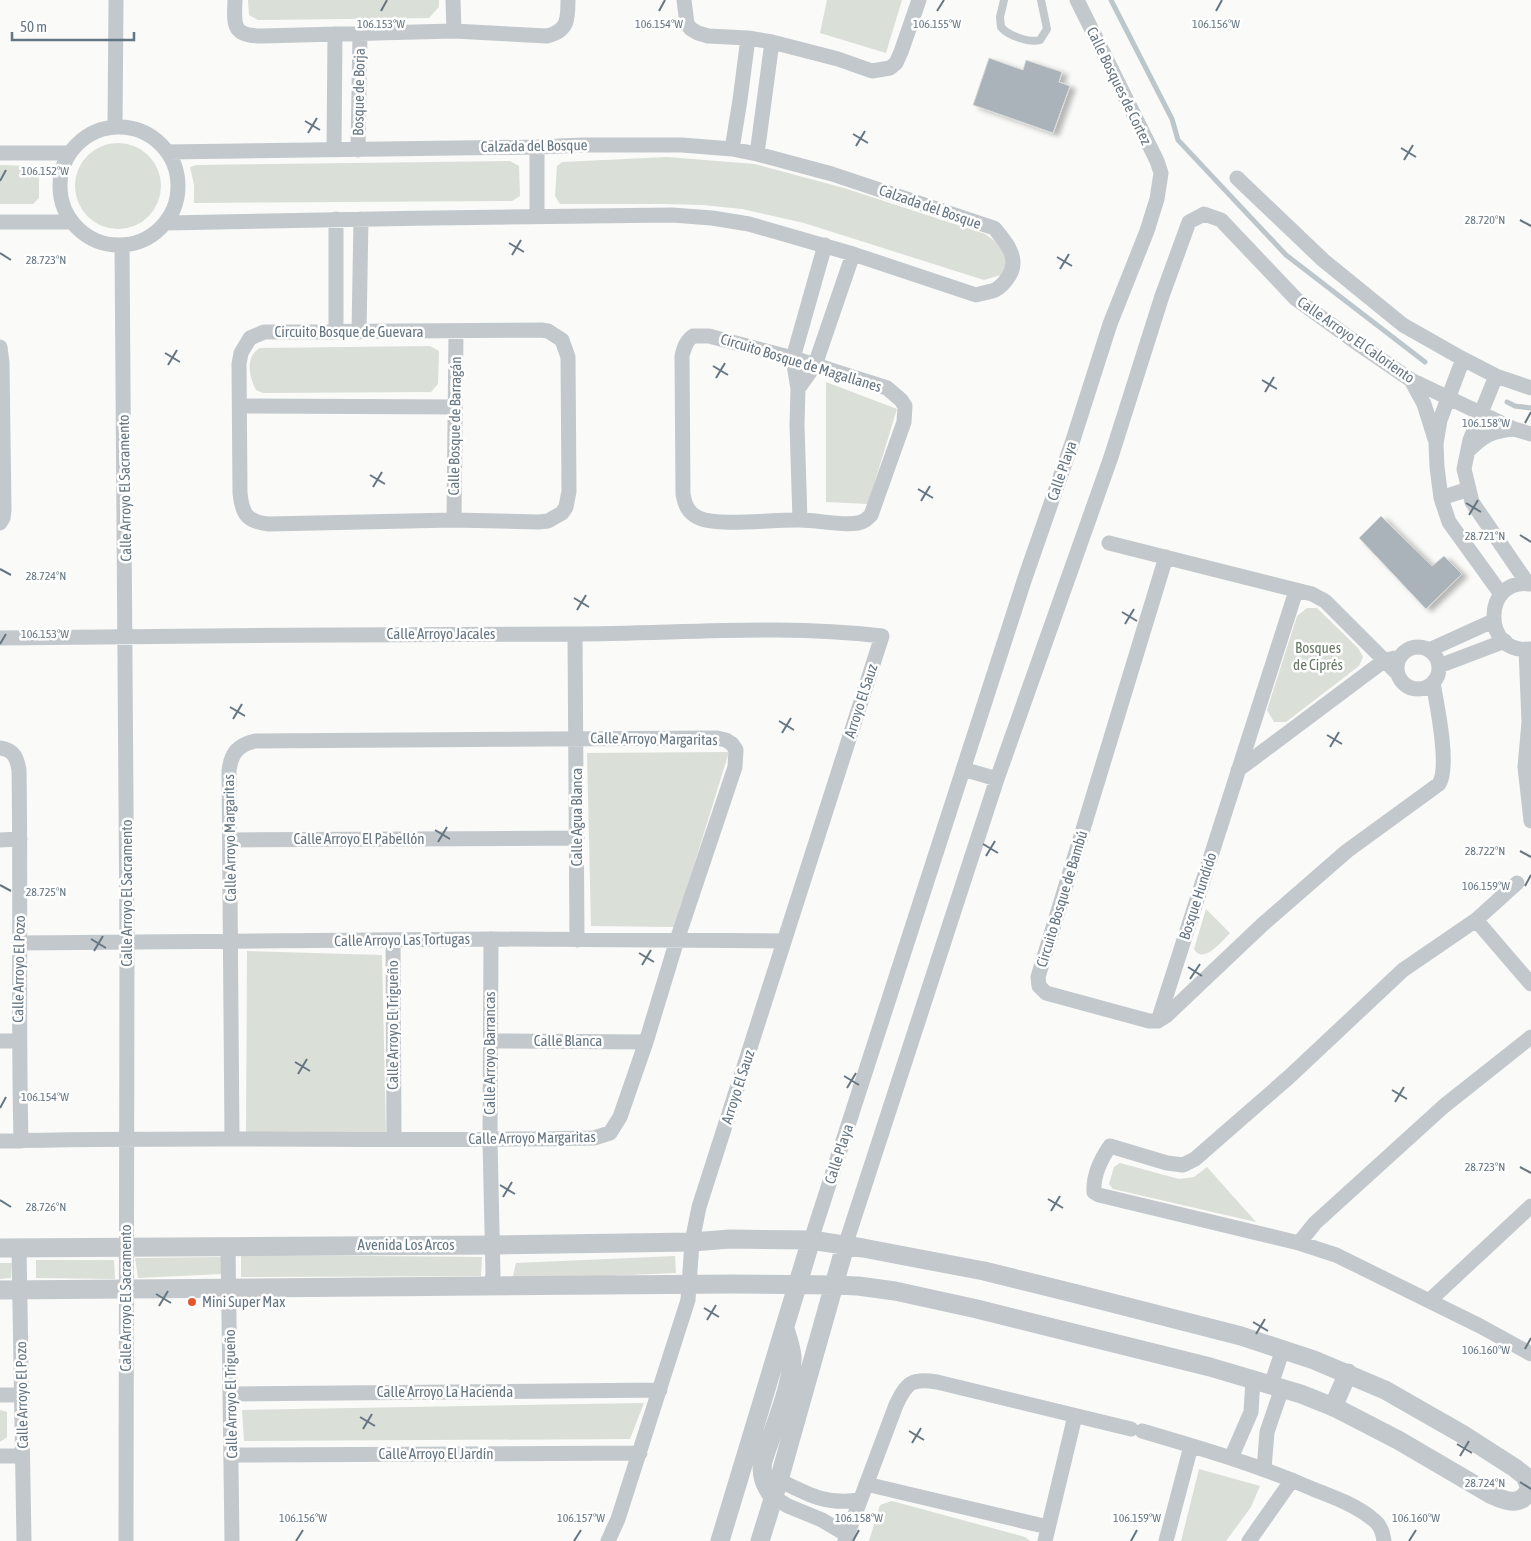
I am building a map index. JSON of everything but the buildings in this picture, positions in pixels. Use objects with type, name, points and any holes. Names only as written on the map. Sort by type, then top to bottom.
[{"type":"street","points":[[115,127],[116,0]]},
{"type":"street","points":[[235,0],[235,27],[240,33],[262,36],[454,32],[547,36],[555,34],[564,26],[567,19],[568,0]]},
{"type":"street","points":[[453,0],[454,32]]},
{"type":"street","points":[[684,0],[687,24],[691,29],[708,36],[748,38],[772,42],[872,71],[890,68],[896,63],[902,52],[919,0]]},
{"type":"street","name":"Calle Bosques de Cortez","points":[[1077,0],[1157,161],[1161,173]]},
{"type":"street","name":"Bosque de Borja","points":[[334,150],[335,34]]},
{"type":"street","name":"Bosque de Borja","points":[[358,150],[360,34]]},
{"type":"street","points":[[732,149],[748,38]]},
{"type":"street","points":[[757,154],[772,42]]},
{"type":"street","points":[[115,127],[130,128],[144,133],[157,141],[167,152],[176,169],[179,187],[176,206],[166,223],[153,236],[136,244],[100,243],[84,234],[72,222],[64,210],[60,188],[64,166],[70,153],[82,140],[98,131],[115,127]]},
{"type":"street","name":"Calzada del Bosque","points":[[166,223],[672,215],[712,218],[749,224],[825,245],[976,294],[994,290],[1002,285],[1011,272],[1013,264],[1009,248],[994,228],[832,174],[732,149],[682,145],[584,145],[167,152]]},
{"type":"street","points":[[537,147],[537,217]]},
{"type":"street","points":[[0,153],[70,153]]},
{"type":"street","name":"Calle Playa","points":[[720,1541],[786,1329],[797,1284],[811,1240],[1025,578],[1072,443],[1110,324],[1147,231],[1157,199],[1161,173]]},
{"type":"street","points":[[1237,178],[1323,260],[1396,319],[1463,359],[1496,376],[1531,388]]},
{"type":"street","name":"Calle Arroyo El Caloriento","points":[[997,779],[1111,457],[1162,296],[1189,222],[1204,214],[1221,220],[1296,299],[1412,380],[1514,429],[1531,434]]},
{"type":"street","points":[[336,219],[336,332]]},
{"type":"street","points":[[359,332],[362,219]]},
{"type":"street","points":[[0,222],[72,222]]},
{"type":"street","name":"Calle Arroyo El Sacramento","points":[[122,245],[127,942],[126,1541]]},
{"type":"street","points":[[800,520],[797,425],[798,389],[793,358],[825,245]]},
{"type":"street","points":[[798,389],[815,364],[853,254]]},
{"type":"street","name":"Circuito Bosque de Guevara","points":[[540,330],[548,331],[562,340],[568,357],[569,491],[566,507],[562,514],[548,521],[454,520],[269,524],[259,523],[250,519],[245,514],[241,504],[240,493],[239,364],[241,354],[250,338],[264,332],[336,332],[540,330]]},
{"type":"street","name":"Calle Bosque de Barragán","points":[[454,520],[456,332]]},
{"type":"street","name":"Circuito Bosque de Magallanes","points":[[693,336],[709,336],[815,364],[887,388],[905,406],[904,422],[871,515],[860,523],[800,520],[721,522],[701,519],[693,515],[688,509],[683,494],[682,356],[688,340],[693,336]]},
{"type":"street","points":[[0,347],[2,354],[4,516],[0,523]]},
{"type":"street","points":[[1463,359],[1440,420],[1436,444],[1441,498],[1450,522],[1501,594]]},
{"type":"street","points":[[1496,376],[1470,440],[1464,469],[1472,502],[1529,584]]},
{"type":"street","points":[[1412,380],[1424,404],[1436,444]]},
{"type":"street","points":[[240,406],[455,407]]},
{"type":"street","points":[[1467,452],[1482,438],[1497,430],[1514,429]]},
{"type":"street","points":[[1441,498],[1469,489]]},
{"type":"street","points":[[1109,542],[1312,594],[1325,601],[1398,673]]},
{"type":"street","name":"Circuito Bosque de Bambú","points":[[1158,1020],[1149,1021],[1046,993],[1038,986],[1038,976],[1166,557]]},
{"type":"street","points":[[1529,584],[1518,584],[1501,594],[1493,612],[1493,621],[1499,636],[1504,641],[1518,648],[1528,649],[1529,722],[1525,767],[1531,821]]},
{"type":"street","name":"Bosque Hundido","points":[[1158,1020],[1296,591]]},
{"type":"street","points":[[1429,650],[1493,621]]},
{"type":"street","name":"Calle Arroyo Jacales","points":[[0,638],[575,634],[725,630],[841,632],[882,636]]},
{"type":"street","name":"Calle Agua Blanca","points":[[575,634],[577,940]]},
{"type":"street","name":"Arroyo El Sauz","points":[[608,1541],[618,1520],[688,1300],[692,1242],[699,1207],[882,636]]},
{"type":"street","points":[[1439,666],[1504,641]]},
{"type":"street","points":[[1418,689],[1429,686],[1437,678],[1438,660],[1429,650],[1410,648],[1400,657],[1398,662],[1400,679],[1405,685],[1418,689],[1429,698],[1438,710]]},
{"type":"street","points":[[1238,770],[1385,660],[1400,657]]},
{"type":"street","points":[[1158,1020],[1166,1016],[1262,925],[1347,851],[1439,784],[1444,774],[1443,754],[1433,683]]},
{"type":"street","name":"Calle Arroyo Margaritas","points":[[0,1141],[232,1138],[490,1140],[594,1138],[610,1133],[620,1117],[646,1042],[677,940],[735,767],[736,750],[732,744],[717,738],[255,741],[236,749],[230,763],[232,1138]]},
{"type":"street","name":"Calle Arroyo El Pozo","points":[[0,748],[10,750],[17,758],[19,770],[20,943],[18,1041],[21,1141]]},
{"type":"street","points":[[760,1541],[836,1284],[845,1246],[997,779],[963,769]]},
{"type":"street","name":"Calle Arroyo El Pabellón","points":[[230,840],[577,838]]},
{"type":"street","points":[[0,840],[20,839]]},
{"type":"street","points":[[1517,883],[1476,920],[1403,970],[1289,1078],[1196,1160],[1183,1165],[1167,1163],[1110,1146],[1103,1156],[1094,1184],[1094,1192],[1099,1195],[1299,1243],[1336,1255],[1531,1354]]},
{"type":"street","points":[[1476,920],[1531,984]]},
{"type":"street","name":"Calle Arroyo Las Tortugas","points":[[20,943],[491,939],[784,940]]},
{"type":"street","name":"Calle Arroyo Barrancas","points":[[491,939],[490,1140],[493,1274],[491,1287]]},
{"type":"street","name":"Calle Arroyo El Trigueño","points":[[393,941],[394,1139]]},
{"type":"street","points":[[1299,1243],[1315,1223],[1444,1106],[1531,1037]]},
{"type":"street","points":[[0,1041],[18,1041]]},
{"type":"street","name":"Calle Blanca","points":[[491,1041],[646,1042]]},
{"type":"street","points":[[1429,1301],[1531,1206]]},
{"type":"street","name":"Avenida Los Arcos","points":[[0,1248],[491,1245],[692,1242],[730,1239],[811,1240],[984,1271],[1207,1326],[1283,1349],[1348,1373],[1421,1409],[1525,1476],[1530,1488],[1527,1496],[1513,1502],[1492,1495],[1398,1440],[1332,1407]]},
{"type":"street","name":"Calle Arroyo El Trigueño","points":[[228,1246],[232,1541]]},
{"type":"street","name":"Calle Arroyo El Pozo","points":[[19,1248],[24,1541]]},
{"type":"street","points":[[0,1290],[836,1284],[896,1291],[977,1309],[1210,1367],[1301,1394],[1332,1407],[1348,1373]]},
{"type":"street","points":[[786,1329],[792,1366],[786,1391],[763,1461],[761,1471],[763,1479],[776,1488],[817,1498],[839,1502],[860,1500]]},
{"type":"street","points":[[1264,1469],[1266,1432],[1283,1349]]},
{"type":"street","points":[[1231,1458],[1251,1412],[1253,1379]]},
{"type":"street","points":[[776,1488],[788,1506],[822,1520],[846,1538],[896,1405],[906,1387],[913,1382],[923,1380],[1136,1430],[1264,1469],[1362,1511],[1376,1521],[1381,1528],[1384,1541]]},
{"type":"street","name":"Calle Arroyo La Hacienda","points":[[230,1394],[660,1390]]},
{"type":"street","points":[[0,1395],[21,1395]]},
{"type":"street","points":[[866,1484],[1046,1534],[1075,1416]]},
{"type":"street","points":[[1166,1541],[1191,1446]]},
{"type":"street","name":"Calle Arroyo El Jardín","points":[[232,1455],[640,1453]]},
{"type":"street","points":[[0,1456],[22,1456]]},
{"type":"street","points":[[1249,1541],[1292,1480]]},
{"type":"lane","points":[[1004,0],[1000,17],[1001,27],[1010,34],[1035,42],[1040,40],[1046,29],[1041,0]]},
{"type":"green space","points":[[248,0],[439,0],[439,7],[429,18],[258,20],[249,15]]},
{"type":"green space","points":[[827,0],[902,0],[886,53],[820,33]]},
{"type":"green space","points":[[110,143],[126,143],[135,146],[149,155],[158,169],[161,186],[158,203],[149,217],[135,226],[126,229],[110,229],[94,222],[82,210],[75,194],[75,178],[82,162],[94,150]]},
{"type":"green space","points":[[667,157],[755,164],[844,188],[985,234],[1002,246],[1006,253],[1004,274],[984,280],[804,223],[742,209],[703,205],[560,204],[555,196],[557,166],[562,162]]},
{"type":"green space","points":[[510,161],[519,166],[520,196],[512,201],[194,203],[194,185],[190,167],[196,165]]},
{"type":"green space","points":[[0,165],[31,166],[39,169],[39,198],[33,204],[0,204]]},
{"type":"green space","points":[[430,346],[439,351],[438,384],[431,392],[263,393],[256,390],[250,373],[252,356],[260,348]]},
{"type":"green space","points":[[826,382],[897,409],[868,504],[826,502]]},
{"type":"green space","name":"Bosques de Ciprés","points":[[1307,608],[1317,608],[1358,648],[1363,657],[1359,666],[1286,722],[1274,722],[1267,710],[1297,616]]},
{"type":"green space","points":[[729,752],[675,927],[591,926],[587,753]]},
{"type":"green space","points":[[1206,909],[1230,933],[1212,950],[1202,954],[1194,949]]},
{"type":"green space","points":[[247,951],[382,955],[386,1134],[246,1132]]},
{"type":"green space","points":[[1120,1163],[1179,1179],[1194,1177],[1207,1167],[1256,1222],[1113,1189],[1109,1184],[1114,1167]]},
{"type":"green space","points":[[241,1255],[482,1257],[481,1276],[241,1277]]},
{"type":"green space","points":[[675,1256],[676,1273],[512,1280],[516,1263]]},
{"type":"green space","points":[[222,1257],[222,1274],[138,1278],[135,1258]]},
{"type":"green space","points":[[36,1260],[114,1260],[115,1279],[36,1278]]},
{"type":"green space","points":[[0,1263],[12,1263],[11,1278],[0,1279]]},
{"type":"green space","points":[[644,1403],[630,1439],[244,1441],[242,1410]]},
{"type":"green space","points":[[0,1410],[7,1412],[7,1437],[0,1442]]},
{"type":"green space","points":[[1199,1469],[1260,1486],[1251,1507],[1226,1541],[1181,1541]]},
{"type":"green space","points":[[892,1501],[1025,1537],[1030,1541],[869,1541],[880,1505]]},
{"type":"waterway","points":[[1111,0],[1172,119],[1178,140],[1286,255],[1425,362]]},
{"type":"waterway","points":[[1507,402],[1515,406],[1531,408]]},
{"type":"place","name":"Mini Super Max","points":[[192,1302]]}]
